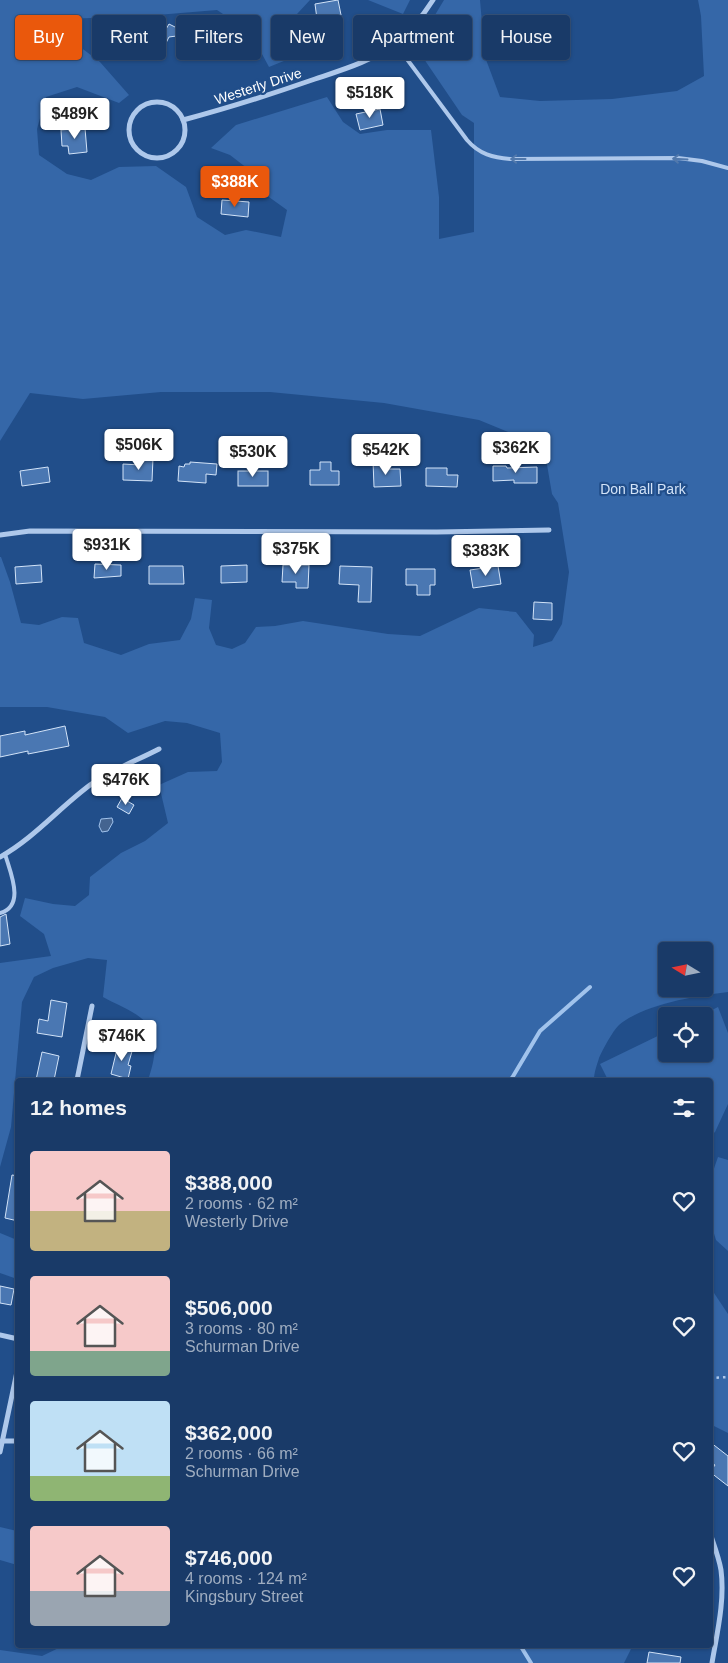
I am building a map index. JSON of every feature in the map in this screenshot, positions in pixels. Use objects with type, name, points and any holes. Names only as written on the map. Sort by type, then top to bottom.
[{"type":"street","name":"Westerly Drive","points":[[422,15],[433,0]]},
{"type":"street","name":"Westerly Drive","points":[[183,120],[263,97],[365,60]]},
{"type":"street","points":[[150,102],[167,103],[177,110],[183,120],[185,132],[182,143],[174,152],[164,157],[153,158],[142,154],[134,146],[129,135],[130,123],[135,112],[150,102]]},
{"type":"street","points":[[0,535],[30,531],[437,532],[549,530]]},
{"type":"street","points":[[3,855],[25,841],[91,784],[116,769],[159,750]]},
{"type":"street","points":[[77,1078],[92,1006]]},
{"type":"street","points":[[0,1335],[15,1338]]},
{"type":"street","points":[[0,1452],[15,1382]]},
{"type":"street","points":[[2,1441],[15,1441]]},
{"type":"street","points":[[712,1663],[721,1610],[722,1584],[721,1570],[713,1543]]},
{"type":"lane","points":[[407,60],[467,140],[486,155],[512,159],[678,158],[702,161],[728,168]]},
{"type":"lane","points":[[0,913],[11,907],[15,899],[14,887],[3,855]]},
{"type":"path","points":[[713,1378],[728,1376]]},
{"type":"green space","name":"Don Ball Park","points":[[0,0],[310,0],[297,15],[271,15],[271,60],[286,60],[269,67],[261,52],[261,15],[224,15],[217,10],[157,15],[92,15],[92,18],[82,18],[82,15],[15,15],[15,60],[82,60],[82,48],[92,56],[92,60],[100,62],[129,95],[119,103],[77,87],[46,97],[37,129],[39,155],[67,174],[91,180],[119,167],[156,166],[186,187],[197,217],[225,235],[246,230],[281,237],[287,210],[262,192],[252,172],[230,155],[211,148],[236,125],[327,97],[343,122],[360,134],[387,130],[431,130],[439,197],[439,239],[474,232],[474,123],[462,115],[425,60],[472,60],[472,15],[435,15],[444,0],[480,0],[482,60],[486,60],[500,97],[540,101],[612,99],[677,91],[704,76],[701,16],[698,0],[728,0],[728,992],[713,994],[713,942],[658,942],[658,998],[691,998],[656,1006],[619,1025],[613,1032],[599,1058],[594,1078],[149,1078],[155,1047],[152,1031],[137,1015],[103,997],[107,960],[88,958],[53,968],[34,977],[22,1002],[11,1127],[0,1167],[0,963],[51,956],[44,934],[20,916],[25,898],[53,904],[75,906],[89,895],[90,877],[121,853],[145,841],[168,823],[159,785],[188,772],[217,771],[222,762],[220,733],[187,723],[165,721],[128,733],[105,717],[47,707],[0,707],[0,557],[10,582],[21,623],[39,625],[62,617],[78,618],[84,643],[121,655],[149,644],[180,640],[191,619],[195,598],[212,600],[209,628],[216,645],[232,649],[245,643],[256,627],[303,621],[388,634],[420,636],[479,608],[516,612],[534,635],[533,647],[552,641],[562,624],[569,572],[558,503],[552,494],[545,453],[530,441],[479,420],[384,403],[270,392],[161,392],[83,399],[30,393],[0,441]]},
{"type":"green space","points":[[368,0],[410,0],[403,14]]},
{"type":"green space","points":[[718,1007],[728,1033],[728,1104],[713,1134],[713,1078],[607,1078],[600,1064],[658,1036],[658,1062],[713,1062],[713,1010]]},
{"type":"green space","points":[[718,1157],[728,1160],[728,1251],[716,1240],[713,1230],[713,1171]]},
{"type":"green space","points":[[0,1233],[15,1239],[15,1278],[0,1273]]},
{"type":"green space","points":[[713,1292],[728,1314],[728,1433],[713,1426]]},
{"type":"green space","points":[[0,1527],[15,1531],[15,1564],[0,1560]]},
{"type":"green space","points":[[59,1648],[632,1648],[624,1663],[0,1663],[0,1650],[42,1656]]},
{"type":"shaded area","points":[[112,818],[113,822],[108,831],[102,832],[99,826],[101,819]]},
{"type":"building","points":[[338,0],[341,15],[316,15],[315,4]]},
{"type":"building","points":[[169,24],[176,28],[176,36],[169,37],[166,43],[166,29]]},
{"type":"building","points":[[380,109],[383,125],[360,130],[356,114]]},
{"type":"building","points":[[85,128],[87,152],[69,154],[68,146],[62,146],[61,130]]},
{"type":"building","points":[[222,200],[249,202],[248,217],[221,214]]},
{"type":"building","points":[[141,458],[153,458],[152,481],[123,480],[123,464],[141,465]]},
{"type":"building","points":[[384,460],[384,469],[400,469],[401,486],[374,487],[373,461]]},
{"type":"building","points":[[190,462],[217,464],[216,475],[206,474],[206,483],[178,481],[179,466],[184,467],[185,464],[190,464]]},
{"type":"building","points":[[320,462],[331,462],[331,471],[339,471],[339,485],[310,485],[310,470],[320,470]]},
{"type":"building","points":[[493,466],[506,466],[507,468],[537,467],[537,483],[514,483],[514,480],[493,481]]},
{"type":"building","points":[[48,467],[50,482],[22,486],[20,471]]},
{"type":"building","points":[[426,468],[447,468],[447,475],[458,475],[457,487],[426,486]]},
{"type":"building","points":[[238,471],[268,471],[268,486],[238,486]]},
{"type":"building","points":[[95,564],[121,565],[121,576],[94,578]]},
{"type":"building","points":[[41,565],[42,582],[16,584],[15,567]]},
{"type":"building","points":[[247,565],[247,582],[221,583],[221,566]]},
{"type":"building","points":[[283,565],[309,565],[308,588],[296,588],[296,582],[282,582]]},
{"type":"building","points":[[149,566],[183,566],[184,584],[149,584]]},
{"type":"building","points":[[340,566],[372,567],[371,602],[358,602],[359,585],[339,584]]},
{"type":"building","points":[[498,566],[501,584],[473,588],[470,570]]},
{"type":"building","points":[[406,569],[435,569],[435,585],[430,585],[430,595],[417,595],[417,585],[406,585]]},
{"type":"building","points":[[534,602],[552,603],[552,620],[533,619]]},
{"type":"building","points":[[65,726],[69,746],[28,754],[28,751],[0,757],[0,736],[25,731],[25,735]]},
{"type":"building","points":[[122,798],[134,805],[129,814],[117,807]]},
{"type":"building","points":[[6,914],[10,944],[0,946],[0,917]]},
{"type":"building","points":[[51,1000],[67,1003],[62,1037],[37,1033],[39,1019],[48,1021]]},
{"type":"building","points":[[118,1045],[133,1048],[128,1065],[131,1066],[128,1078],[111,1074]]},
{"type":"building","points":[[42,1052],[59,1056],[54,1078],[36,1078]]},
{"type":"building","points":[[12,1175],[15,1176],[15,1220],[5,1218]]},
{"type":"building","points":[[0,1286],[14,1289],[11,1305],[0,1303]]},
{"type":"building","points":[[713,1444],[728,1456],[728,1486],[713,1474],[715,1465],[713,1464]]},
{"type":"building","points":[[649,1652],[681,1657],[680,1663],[647,1663]]},
{"type":"waterway","points":[[512,1078],[540,1031],[590,987]]},
{"type":"waterway","points":[[522,1648],[531,1663]]}]
